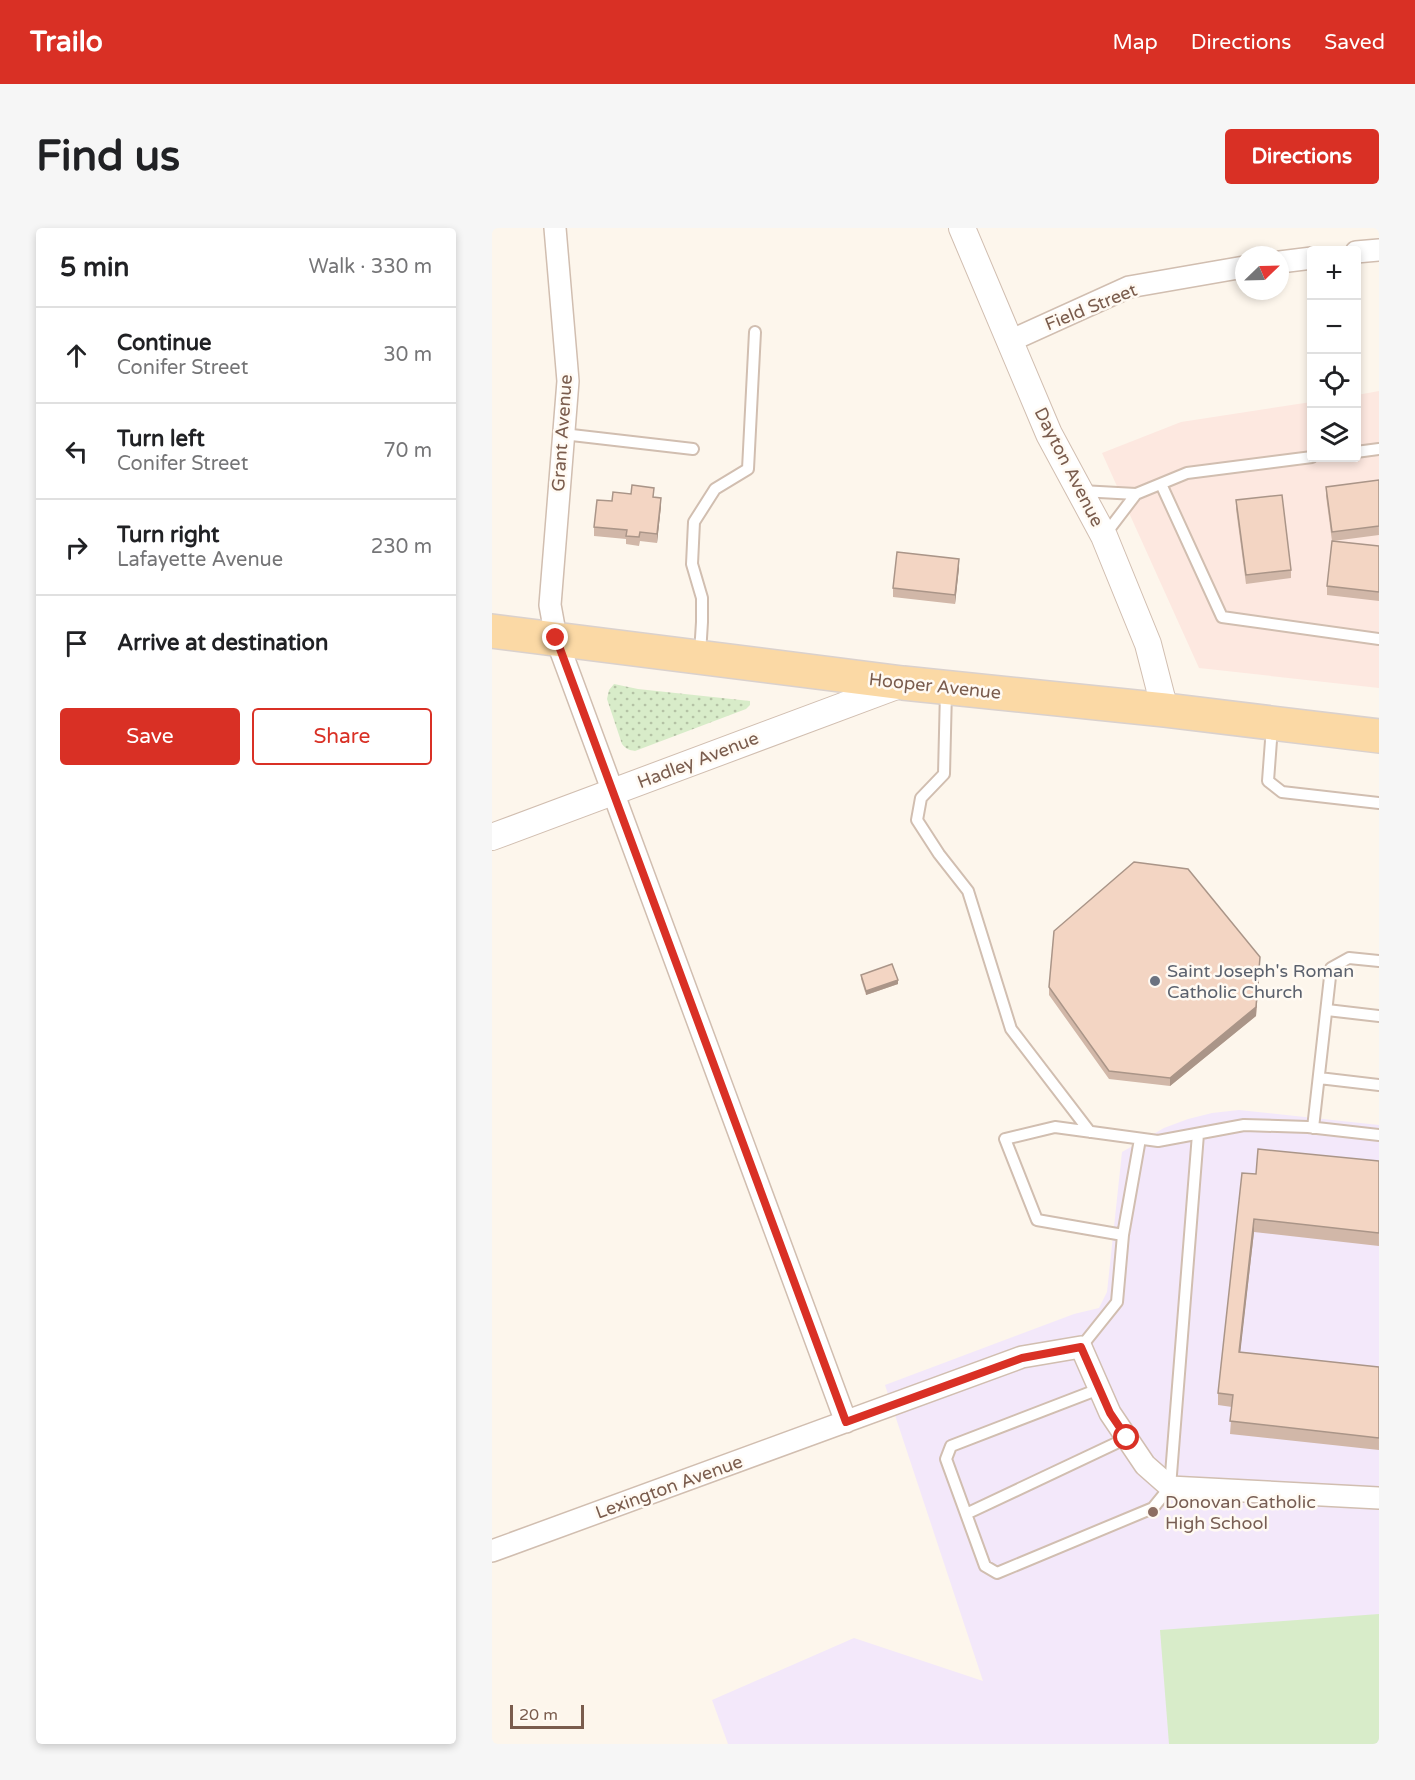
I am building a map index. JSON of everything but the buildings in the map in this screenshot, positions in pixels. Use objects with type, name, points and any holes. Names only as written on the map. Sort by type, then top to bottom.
[{"type":"main road","name":"Hooper Avenue","points":[[492,631],[903,683],[1165,710],[1379,736]]},
{"type":"street","name":"Grant Avenue","points":[[555,228],[568,381],[550,605],[556,638],[846,1422]]},
{"type":"street","name":"Dayton Avenue","points":[[962,228],[1049,434],[1104,536],[1148,644],[1165,710]]},
{"type":"street","points":[[1361,252],[1379,250]]},
{"type":"street","points":[[1289,261],[1307,259]]},
{"type":"street","name":"Field Street","points":[[1010,341],[1129,287],[1235,269]]},
{"type":"street","name":"Hadley Avenue","points":[[492,837],[903,683]]},
{"type":"street","points":[[1081,1347],[1110,1413],[1145,1465],[1170,1487],[1379,1498]]},
{"type":"street","name":"Lexington Avenue","points":[[492,1551],[1022,1358],[1081,1347]]},
{"type":"lane","points":[[699,657],[702,598],[692,564],[694,522],[715,489],[748,469],[755,332]]},
{"type":"lane","points":[[563,434],[693,449]]},
{"type":"lane","points":[[1361,451],[1379,449]]},
{"type":"lane","points":[[1080,490],[1136,494],[1187,473],[1307,458]]},
{"type":"lane","points":[[1161,484],[1222,617],[1379,639]]},
{"type":"lane","points":[[1104,536],[1136,494]]},
{"type":"lane","points":[[946,688],[944,774],[921,798],[917,820],[939,854],[968,891],[1011,1029],[1090,1132]]},
{"type":"lane","points":[[1272,724],[1268,781],[1282,792],[1379,803]]},
{"type":"lane","points":[[1313,1128],[1331,968],[1349,958],[1379,961]]},
{"type":"lane","points":[[1327,1010],[1379,1016]]},
{"type":"lane","points":[[1319,1078],[1379,1085]]},
{"type":"lane","points":[[1123,1235],[1036,1220],[1005,1138],[1056,1127],[1158,1142],[1244,1125],[1313,1128],[1379,1135]]},
{"type":"lane","points":[[1100,1389],[951,1446],[946,1459],[985,1566],[997,1573],[1153,1508],[1170,1487],[1198,1134]]},
{"type":"lane","points":[[1081,1347],[1117,1302],[1123,1235],[1140,1139]]},
{"type":"lane","points":[[966,1514],[1127,1438]]},
{"type":"shaded area","points":[[1379,391],[1379,688],[1199,668],[1102,453],[1181,422],[1307,403],[1307,462],[1361,462],[1361,394]]},
{"type":"shaded area","name":"Donovan Catholic High School","points":[[1239,1110],[1379,1125],[1379,1744],[728,1744],[712,1700],[854,1638],[983,1681],[885,1385],[1074,1314],[1099,1308],[1107,1292],[1122,1152],[1164,1128],[1188,1119]]},
{"type":"green space","points":[[614,684],[638,689],[750,701],[750,705],[746,709],[635,751],[622,744],[607,699],[609,690]]},
{"type":"green space","points":[[1379,1614],[1379,1744],[1169,1744],[1160,1630]]},
{"type":"place","name":"Saint Joseph's Roman Catholic Church","points":[[1155,981]]},
{"type":"place","name":"Donovan Catholic High School","points":[[1153,1512]]},
{"type":"route","points":[[556,638],[846,1422],[1022,1358],[1081,1347],[1110,1413],[1127,1438]]}]
